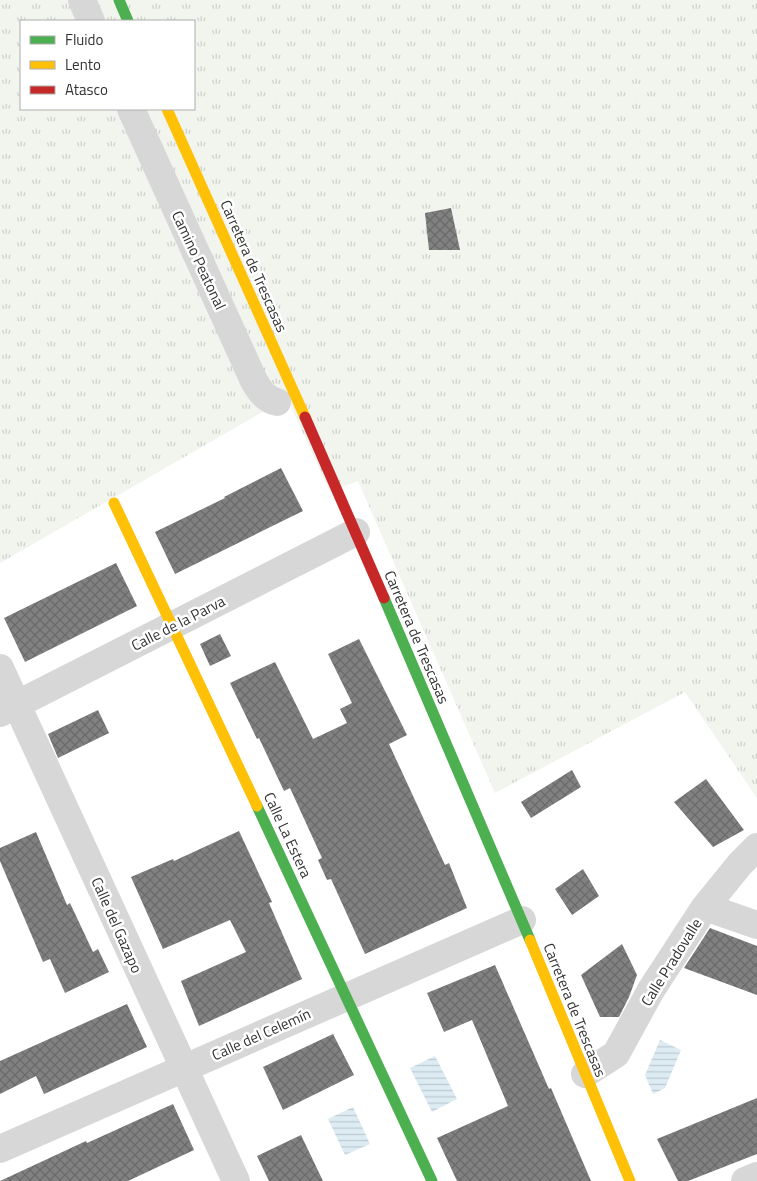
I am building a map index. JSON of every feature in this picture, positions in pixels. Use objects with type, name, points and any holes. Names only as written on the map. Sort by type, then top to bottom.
[{"type":"street","points":[[82,0],[91,20]]},
{"type":"street","points":[[118,0],[128,20]]},
{"type":"street","name":"Camino Peatonal","points":[[131,110],[254,381],[260,392],[267,398],[277,402]]},
{"type":"street","name":"Carretera de Trescasas","points":[[167,110],[356,532],[522,920],[630,1181]]},
{"type":"street","name":"Calle La Estera","points":[[114,503],[348,996],[432,1181]]},
{"type":"street","name":"Calle de la Parva","points":[[9,709],[356,532]]},
{"type":"street","name":"Calle del Gazapo","points":[[0,668],[9,709],[236,1181]]},
{"type":"street","name":"Calle Pradovalle","points":[[585,1074],[616,1054],[651,990],[705,907],[740,864],[757,847]]},
{"type":"street","points":[[705,907],[757,925]]},
{"type":"street","name":"Calle del Celemín","points":[[0,1149],[522,920]]},
{"type":"street","points":[[745,1181],[757,1176]]},
{"type":"green space","points":[[0,0],[757,0],[757,798],[685,692],[495,793],[358,481],[330,492],[287,398],[0,563]]},
{"type":"shaded area","points":[[660,1040],[681,1050],[665,1088],[653,1094],[645,1075]]},
{"type":"shaded area","points":[[435,1056],[457,1099],[432,1112],[410,1068]]},
{"type":"shaded area","points":[[353,1107],[370,1144],[345,1155],[328,1119]]},
{"type":"building","points":[[451,208],[460,250],[429,250],[425,213]]},
{"type":"building","points":[[281,468],[303,511],[175,574],[155,532]]},
{"type":"building","points":[[116,563],[137,606],[25,662],[4,618]]},
{"type":"building","points":[[220,634],[231,656],[210,666],[200,644]]},
{"type":"building","points":[[359,639],[407,735],[389,744],[445,865],[449,863],[467,908],[365,954],[331,879],[327,880],[318,860],[322,858],[290,788],[284,791],[230,683],[275,662],[313,739],[347,723],[340,709],[352,703],[328,654]]},
{"type":"building","points":[[98,710],[109,733],[58,758],[48,734]]},
{"type":"building","points":[[572,770],[581,787],[531,818],[521,802]]},
{"type":"building","points":[[706,779],[744,830],[713,847],[674,802]]},
{"type":"building","points":[[239,831],[272,902],[269,903],[302,979],[199,1026],[181,981],[246,952],[230,920],[163,949],[131,877],[173,859],[174,861]]},
{"type":"building","points":[[36,832],[67,905],[70,903],[93,952],[98,949],[109,972],[65,993],[50,959],[43,962],[0,861],[0,848]]},
{"type":"building","points":[[583,869],[599,896],[572,915],[555,889]]},
{"type":"building","points":[[710,928],[757,946],[757,995],[684,968]]},
{"type":"building","points":[[622,944],[637,975],[619,1017],[600,1017],[581,975]]},
{"type":"building","points":[[495,965],[591,1181],[457,1181],[437,1138],[508,1106],[472,1020],[444,1032],[427,993]]},
{"type":"building","points":[[127,1004],[147,1047],[44,1094],[36,1076],[0,1094],[0,1061]]},
{"type":"building","points":[[333,1034],[354,1075],[283,1110],[263,1067]]},
{"type":"building","points":[[757,1098],[757,1154],[688,1181],[678,1181],[657,1139]]},
{"type":"building","points":[[173,1104],[194,1150],[128,1181],[0,1181],[86,1141],[87,1143]]},
{"type":"building","points":[[301,1135],[323,1181],[269,1181],[257,1156]]},
{"type":"traffic: fast","points":[[119,0],[128,20]]},
{"type":"traffic: fast","points":[[384,598],[530,940]]},
{"type":"traffic: fast","points":[[257,806],[432,1181]]},
{"type":"traffic: slow","points":[[167,110],[305,417]]},
{"type":"traffic: slow","points":[[114,503],[257,806]]},
{"type":"traffic: slow","points":[[530,940],[630,1181]]},
{"type":"traffic: jam","points":[[305,417],[384,598]]}]
